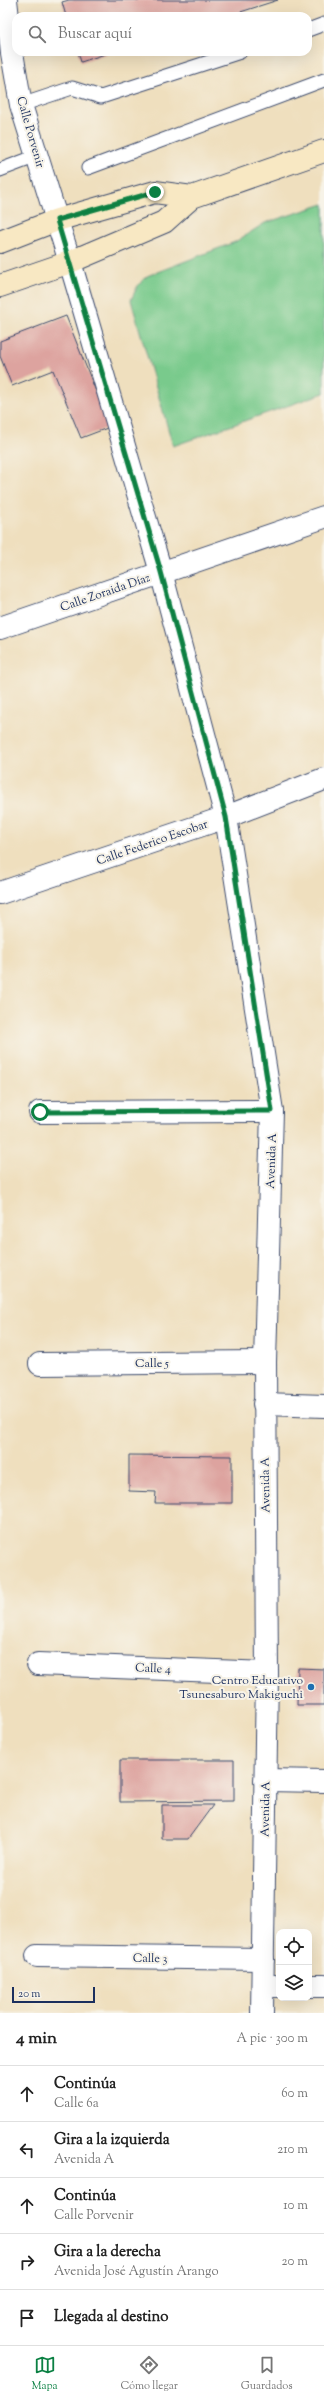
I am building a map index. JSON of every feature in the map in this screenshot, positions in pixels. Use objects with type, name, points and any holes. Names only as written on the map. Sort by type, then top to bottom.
[{"type":"main road","points":[[0,286],[70,262],[164,222],[192,196],[324,151]]},
{"type":"main road","points":[[0,242],[57,220],[155,192],[192,196]]},
{"type":"street","name":"Calle Porvenir","points":[[6,0],[12,53]]},
{"type":"street","name":"Calle Porvenir","points":[[13,56],[21,105],[70,262]]},
{"type":"street","name":"Avenida A","points":[[70,262],[161,572],[226,817],[272,1111],[264,1404],[267,1673],[263,1959],[271,1986],[262,2013]]},
{"type":"street","name":"Calle Zoraida Díaz","points":[[0,628],[324,517]]},
{"type":"street","name":"Calle Federico Escobar","points":[[0,893],[226,817],[324,779]]},
{"type":"street","points":[[40,1112],[272,1111]]},
{"type":"street","name":"Calle 5","points":[[40,1364],[265,1362]]},
{"type":"street","points":[[264,1404],[324,1406]]},
{"type":"street","name":"Calle 4","points":[[38,1664],[267,1673]]},
{"type":"street","points":[[265,1780],[324,1781]]},
{"type":"street","name":"Calle 3","points":[[36,1956],[263,1959]]},
{"type":"street","points":[[312,1986],[324,1986]]},
{"type":"lane","points":[[312,28],[324,24]]},
{"type":"lane","points":[[21,105],[72,88],[102,98],[228,56]]},
{"type":"lane","points":[[88,168],[324,80]]},
{"type":"lane","points":[[0,170],[37,156]]},
{"type":"green space","points":[[324,204],[324,393],[173,446],[131,300],[137,287],[147,276],[235,242],[265,223]]},
{"type":"building","points":[[69,0],[278,0],[240,12],[65,12],[62,2]]},
{"type":"building","points":[[79,56],[99,56],[81,62]]},
{"type":"building","points":[[66,316],[110,427],[81,438],[53,370],[12,386],[0,356],[0,341]]},
{"type":"building","points":[[129,1455],[232,1456],[232,1503],[155,1503],[156,1492],[129,1491]]},
{"type":"building","name":"Centro Educativo Tsunesaburo Makiguchi","points":[[298,1668],[324,1669],[324,1705],[297,1705]]},
{"type":"building","points":[[120,1760],[234,1760],[234,1801],[120,1802]]},
{"type":"building","points":[[162,1805],[213,1805],[188,1839],[162,1839]]},
{"type":"place","name":"Centro Educativo Tsunesaburo Makiguchi","points":[[311,1687]]},
{"type":"route","points":[[40,1112],[272,1111],[226,817],[161,572],[57,220],[155,192]]}]
